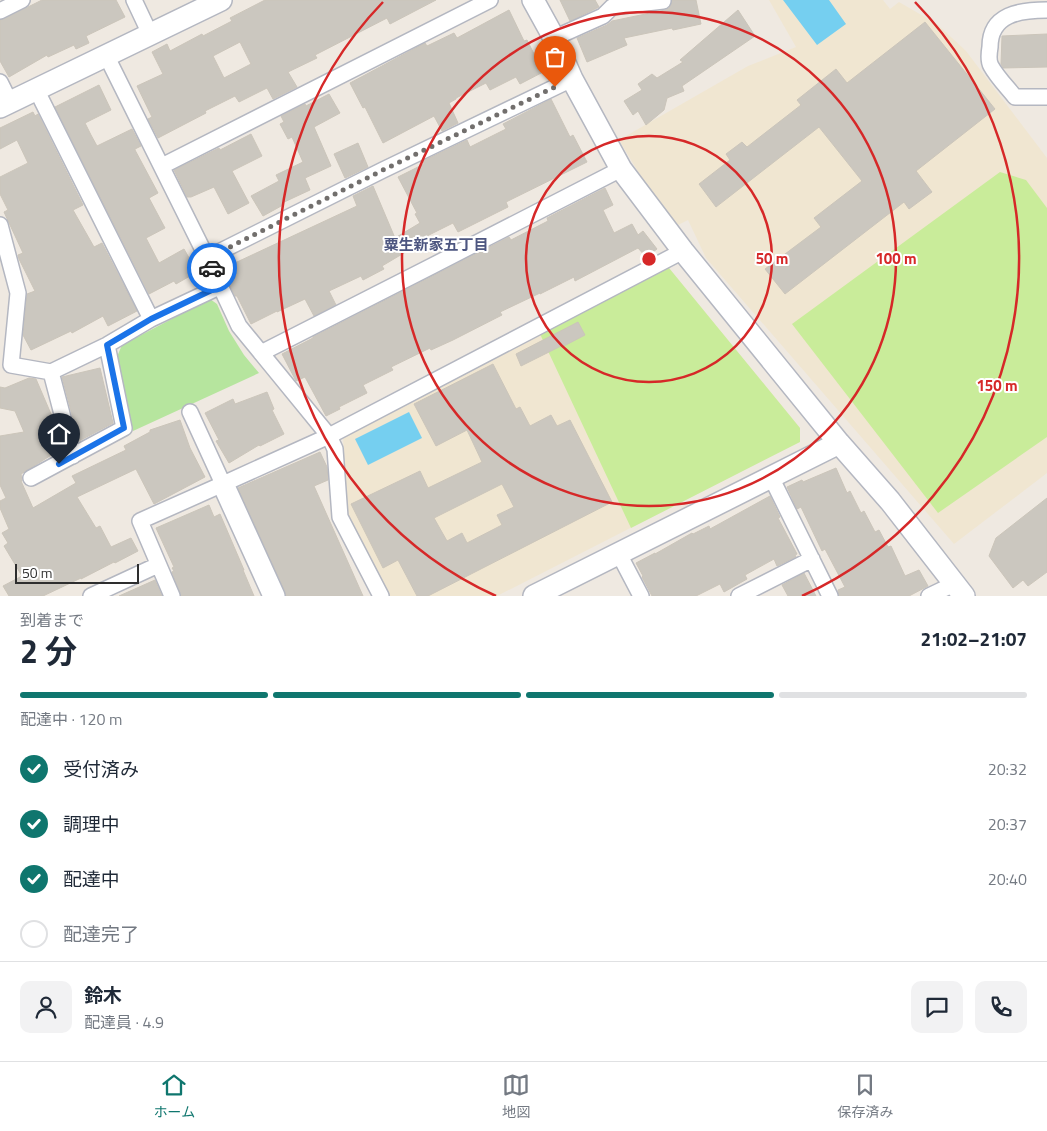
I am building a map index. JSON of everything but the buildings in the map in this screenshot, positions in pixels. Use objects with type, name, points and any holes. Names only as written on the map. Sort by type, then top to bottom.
[{"type":"street","points":[[0,11],[22,0]]},
{"type":"street","points":[[134,0],[150,34]]},
{"type":"street","points":[[0,82],[5,104],[222,0]]},
{"type":"street","points":[[162,166],[490,0]]},
{"type":"street","points":[[533,0],[554,38],[572,79],[621,169],[683,251],[839,443],[890,500],[959,590],[929,596]]},
{"type":"street","points":[[554,38],[603,16],[611,3],[663,1]]},
{"type":"street","points":[[1047,10],[1030,10],[1010,15],[997,23],[990,38],[989,64],[1014,97],[1047,97]]},
{"type":"street","points":[[106,55],[208,258],[239,326],[328,436],[335,449],[340,517],[381,596]]},
{"type":"street","points":[[208,258],[383,170],[572,79]]},
{"type":"street","points":[[36,89],[151,319]]},
{"type":"street","points":[[261,353],[621,169]]},
{"type":"street","points":[[0,224],[18,293],[11,365],[51,372],[107,345],[151,319],[220,286]]},
{"type":"street","points":[[172,596],[140,520],[328,436],[683,251]]},
{"type":"street","points":[[31,478],[124,428],[107,345]]},
{"type":"street","points":[[51,372],[73,456]]},
{"type":"street","points":[[190,412],[274,596]]},
{"type":"street","points":[[534,596],[839,443]]},
{"type":"street","points":[[771,477],[830,596]]},
{"type":"street","points":[[619,554],[640,596]]},
{"type":"street","points":[[739,596],[812,559]]},
{"type":"street","points":[[91,596],[158,565]]},
{"type":"shaded area","points":[[769,0],[883,0],[890,9],[899,2],[937,24],[966,51],[1047,158],[1047,473],[954,544],[706,258],[688,220],[676,226],[649,190],[619,140],[748,66],[796,47]]},
{"type":"shaded area","points":[[669,268],[800,428],[799,442],[497,596],[388,596],[346,513],[343,435]]},
{"type":"green space","points":[[1000,172],[1026,180],[1047,208],[1047,437],[938,513],[792,324]]},
{"type":"green space","points":[[669,268],[800,428],[800,442],[631,528],[540,334]]},
{"type":"green space","points":[[210,299],[217,304],[229,331],[244,355],[259,373],[133,431],[116,359],[122,345]]},
{"type":"water","points":[[783,0],[829,0],[846,24],[817,45]]},
{"type":"water","points":[[409,412],[422,438],[368,465],[355,439]]},
{"type":"way so far","points":[[212,268],[208,258],[383,170],[555,87]]},
{"type":"district","name":"粟生新家五丁目","points":[[436,244]]},
{"type":"route","points":[[59,464],[124,428],[107,345],[151,319],[220,286],[212,268]]}]
